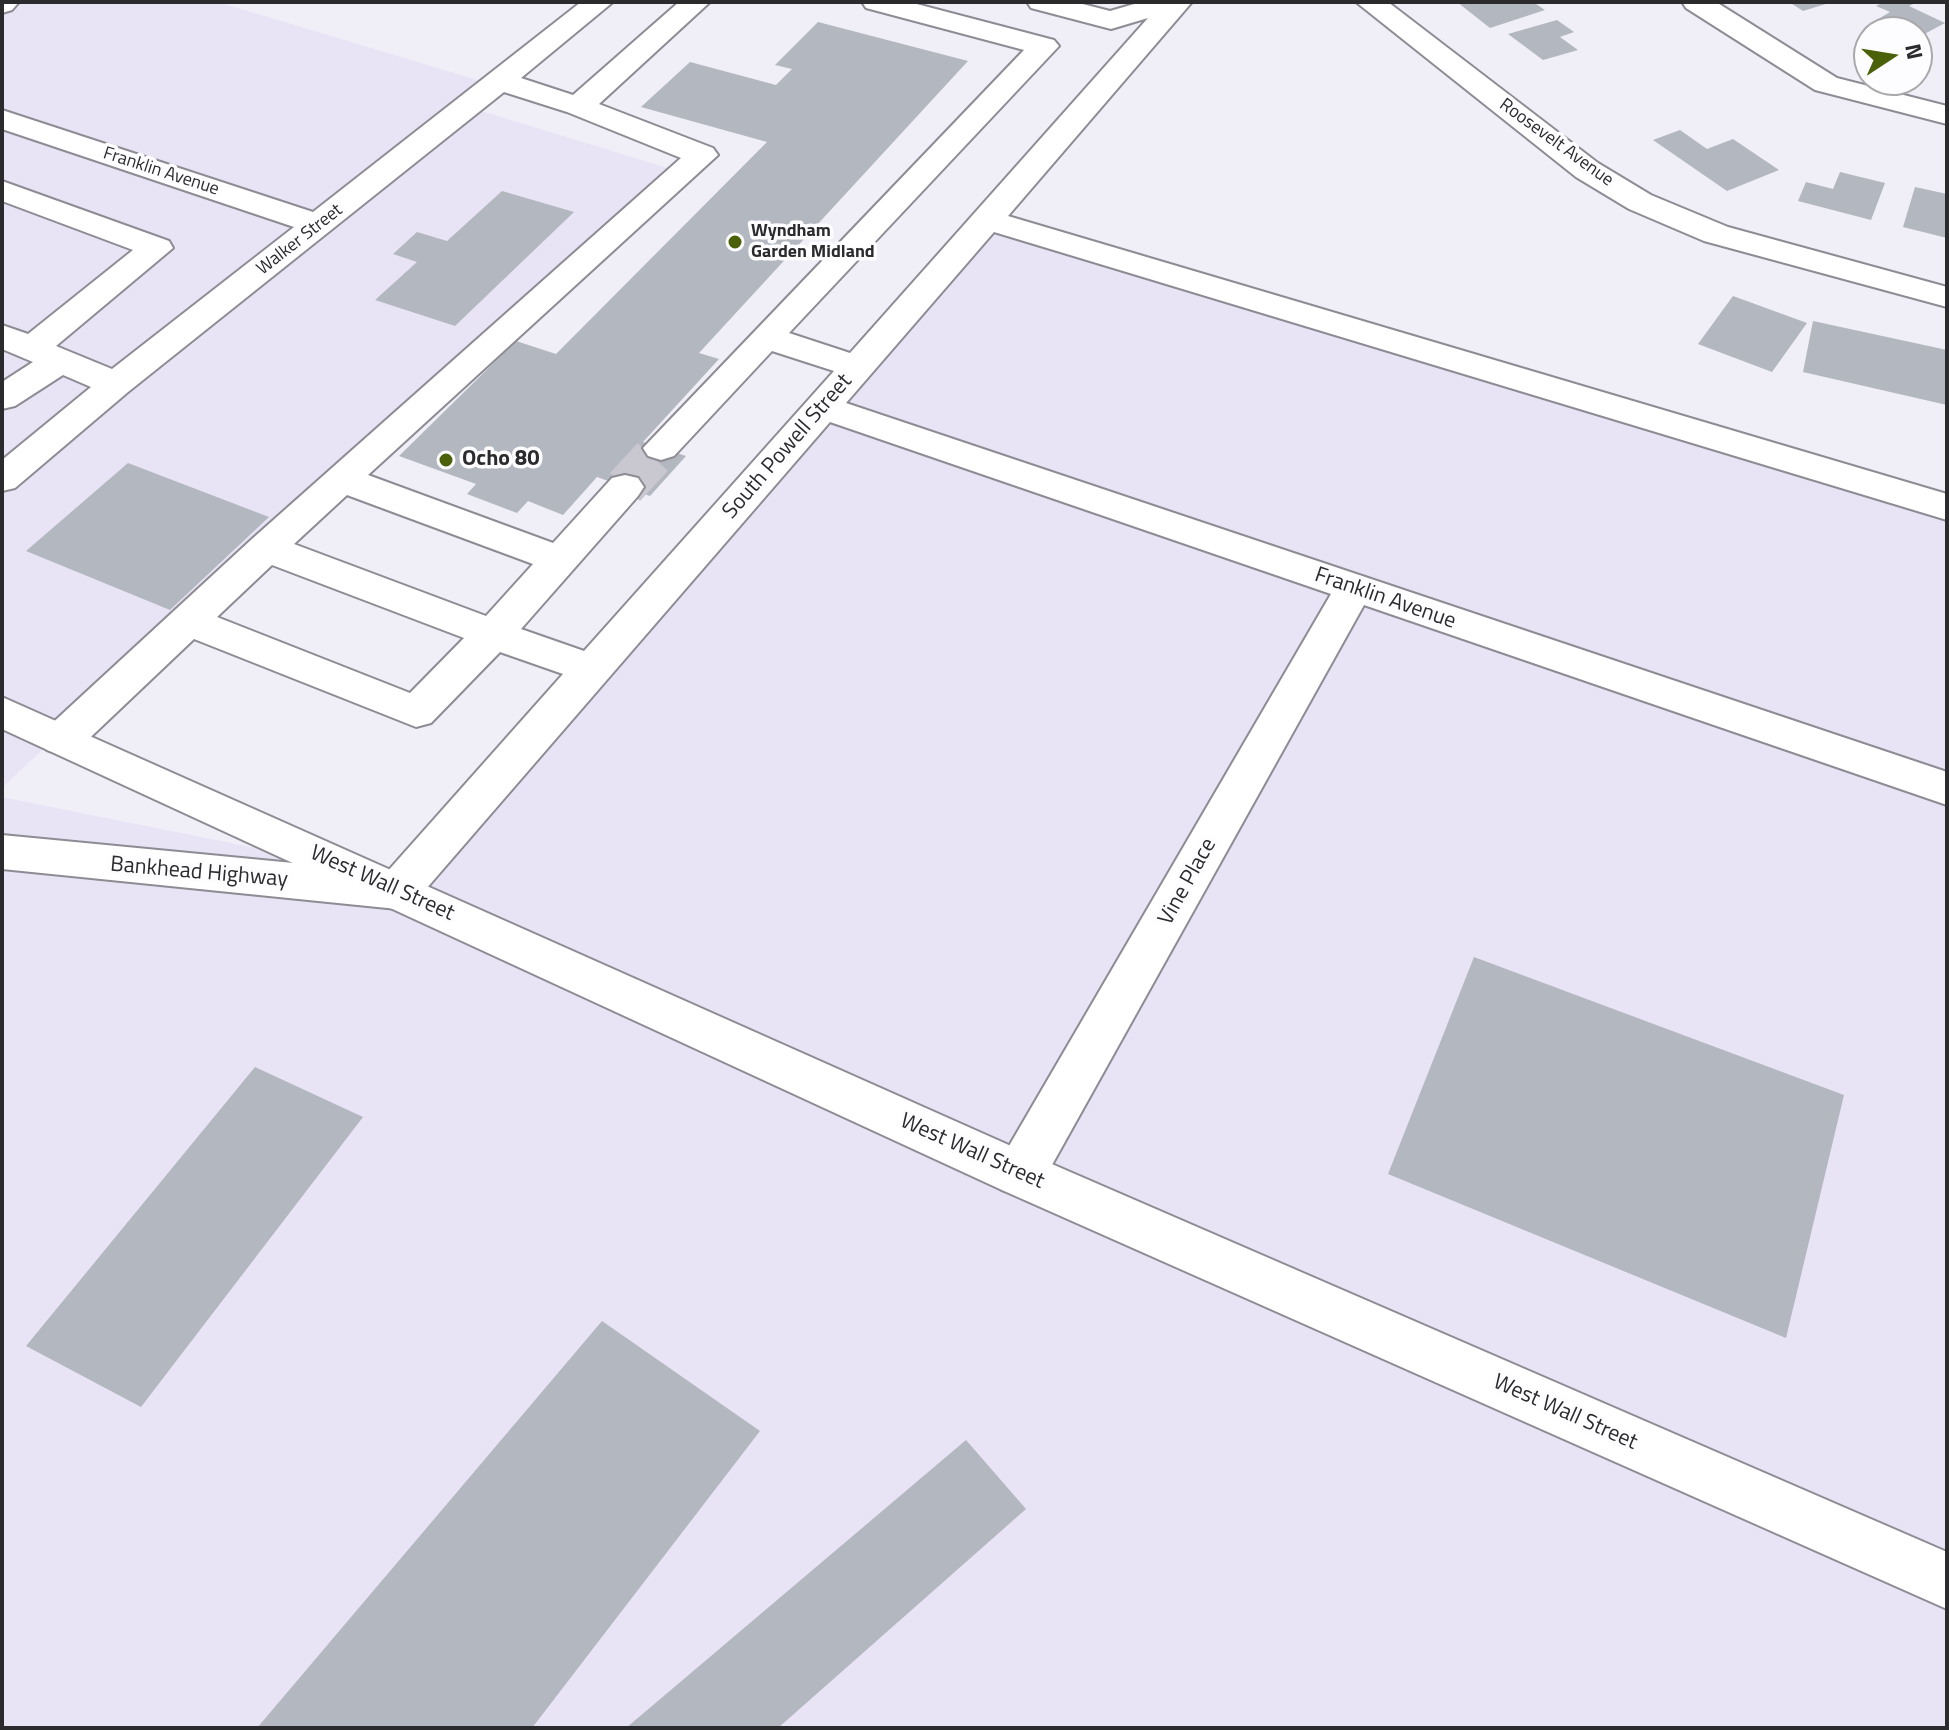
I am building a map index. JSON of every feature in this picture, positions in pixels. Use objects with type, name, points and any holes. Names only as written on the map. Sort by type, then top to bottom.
[{"type":"street","name":"Walker Street","points":[[6,471],[599,2]]},
{"type":"street","points":[[578,106],[696,2]]},
{"type":"street","points":[[661,448],[1044,46],[876,2]]},
{"type":"street","points":[[1041,2],[1111,20],[1162,4]]},
{"type":"street","name":"Roosevelt Avenue","points":[[1370,2],[1587,170],[1640,202],[1716,234],[1947,297]]},
{"type":"street","points":[[1696,2],[1826,84],[1947,115]]},
{"type":"street","name":"South Powell Street","points":[[397,891],[987,220],[1162,4]]},
{"type":"street","points":[[62,739],[341,479],[702,155],[578,106],[500,81]]},
{"type":"street","name":"Franklin Avenue","points":[[2,119],[319,225]]},
{"type":"street","points":[[2,190],[157,248],[30,349],[2,398]]},
{"type":"street","points":[[987,220],[1947,507]]},
{"type":"street","points":[[766,337],[858,367]]},
{"type":"street","points":[[30,349],[116,384]]},
{"type":"street","name":"Franklin Avenue","points":[[823,407],[1947,789]]},
{"type":"street","points":[[341,479],[560,560]]},
{"type":"street","points":[[188,621],[416,712],[493,634],[625,487]]},
{"type":"street","points":[[266,548],[592,669]]},
{"type":"street","name":"Vine Place","points":[[1020,1174],[1354,588]]},
{"type":"street","name":"West Wall Street","points":[[2,712],[1020,1174],[1947,1581]]},
{"type":"street","name":"Bankhead Highway","points":[[2,852],[397,891]]},
{"type":"shaded area","points":[[2,2],[218,2],[504,88],[478,110],[671,169],[127,669],[2,788]]},
{"type":"shaded area","points":[[990,226],[1947,514],[1947,1728],[2,1728],[2,797],[315,860],[400,898]]},
{"type":"building","points":[[1457,2],[1533,2],[1545,10],[1490,28]]},
{"type":"building","points":[[1789,2],[1829,2],[1829,3],[1803,11]]},
{"type":"building","points":[[1884,2],[1917,2],[1909,6],[1930,16],[1883,16],[1890,12],[1876,6]]},
{"type":"building","points":[[1933,17],[1945,23],[1933,29]]},
{"type":"building","points":[[1557,20],[1574,32],[1560,37],[1578,50],[1543,60],[1508,34]]},
{"type":"building","name":"Wyndham Garden Midland","points":[[818,22],[968,61],[699,353],[719,359],[643,442],[686,456],[650,496],[597,477],[563,515],[528,501],[517,513],[467,494],[476,484],[399,456],[516,341],[556,354],[767,142],[641,107],[690,62],[776,85],[792,69],[775,65]]},
{"type":"building","points":[[1680,130],[1707,149],[1733,139],[1779,170],[1727,191],[1653,140]]},
{"type":"building","points":[[1840,172],[1885,183],[1871,220],[1798,201],[1806,182],[1833,189]]},
{"type":"building","points":[[1915,187],[1947,194],[1947,238],[1903,227]]},
{"type":"building","points":[[502,191],[574,212],[455,326],[375,300],[417,262],[393,254],[417,232],[447,241]]},
{"type":"building","points":[[1733,296],[1807,323],[1772,372],[1698,344]]},
{"type":"building","points":[[1813,321],[1947,350],[1947,405],[1803,372]]},
{"type":"building","points":[[128,463],[269,517],[170,610],[26,551]]},
{"type":"building","points":[[1474,957],[1844,1095],[1786,1338],[1388,1174]]},
{"type":"building","points":[[255,1067],[363,1117],[141,1407],[26,1346]]},
{"type":"building","points":[[602,1321],[760,1431],[532,1728],[257,1728]]},
{"type":"building","points":[[966,1440],[1026,1509],[778,1728],[626,1728]]},
{"type":"tunnel","points":[[625,487],[661,448]]},
{"type":"place","name":"Wyndham Garden Midland","points":[[735,242]]},
{"type":"place","name":"Ocho 80","points":[[446,460]]}]
